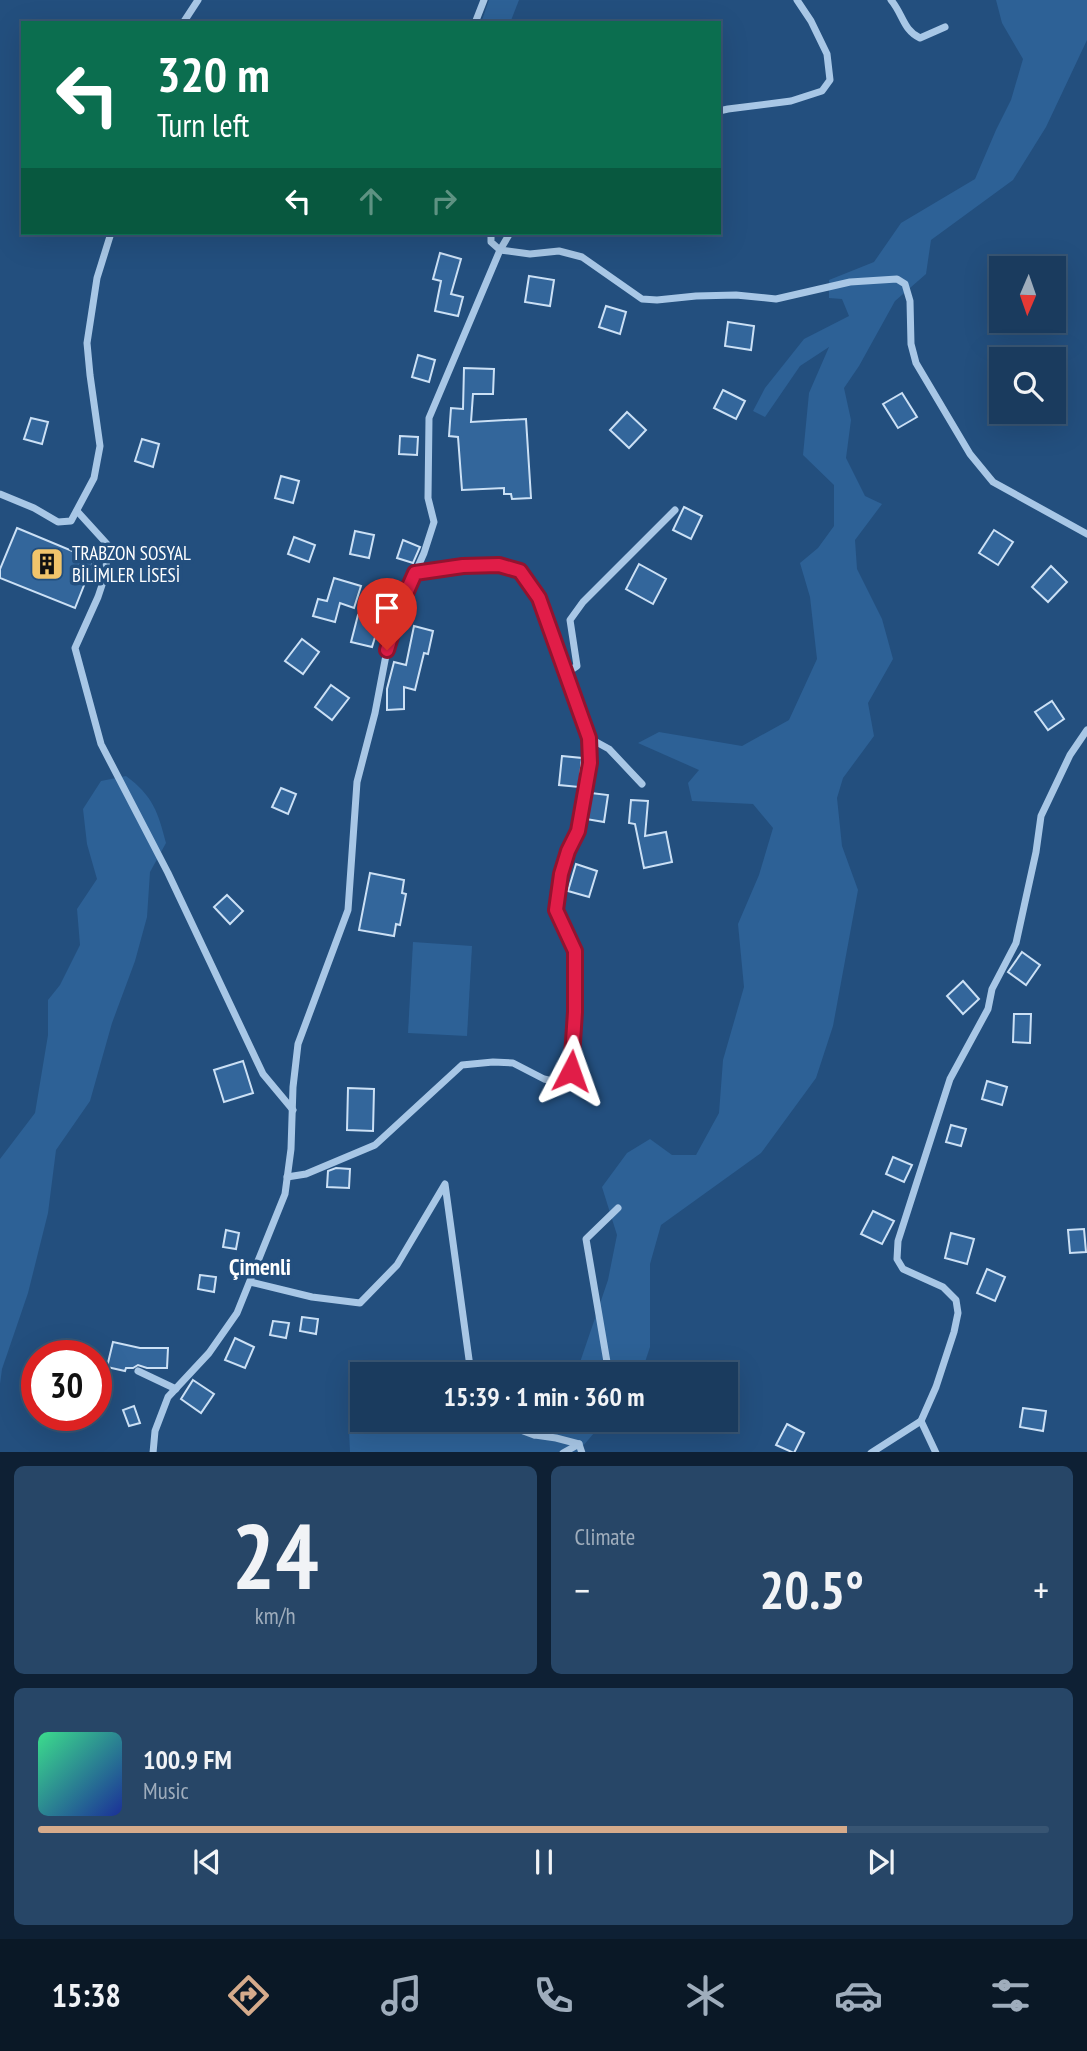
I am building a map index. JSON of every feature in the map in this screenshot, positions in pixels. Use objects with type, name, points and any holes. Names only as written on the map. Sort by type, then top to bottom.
[{"type":"street","points":[[184,21],[198,0]]},
{"type":"street","points":[[476,21],[484,0]]},
{"type":"street","points":[[721,110],[791,101],[822,91],[830,80],[827,54],[797,0]]},
{"type":"street","points":[[891,0],[910,34],[920,38],[945,27]]},
{"type":"street","points":[[0,494],[34,508],[58,522],[71,521],[94,478],[100,446],[87,343],[97,278],[110,235]]},
{"type":"street","points":[[491,235],[491,242],[500,250],[530,254],[559,251],[582,257],[642,299],[736,295],[776,299],[850,282],[897,279],[905,284],[910,301],[911,344],[916,363],[970,454],[993,482],[1087,534]]},
{"type":"street","points":[[153,1452],[155,1431],[168,1397],[209,1353],[237,1313],[285,1194],[299,1044],[348,909],[357,782],[375,713],[387,650],[400,607],[424,553],[434,522],[428,498],[429,418],[464,330],[509,235]]},
{"type":"street","points":[[565,674],[577,666],[570,620],[583,602],[675,510]]},
{"type":"street","points":[[77,511],[107,544],[106,573],[75,648],[102,744],[168,873],[263,1074],[293,1110]]},
{"type":"street","points":[[287,1177],[306,1174],[375,1145],[462,1065],[513,1063],[544,1079],[557,1082],[571,1071],[575,951],[556,910],[561,874],[578,831],[590,763],[589,738],[539,598],[520,571],[499,565],[475,565],[415,573]]},
{"type":"street","points":[[872,1452],[922,1421],[947,1354],[958,1312],[956,1300],[943,1287],[902,1269],[897,1259],[898,1241],[950,1079],[988,1009],[992,989],[1016,943],[1041,816],[1070,755],[1087,730]]},
{"type":"street","points":[[589,738],[609,749],[642,784]]},
{"type":"street","points":[[250,1282],[312,1297],[360,1303],[397,1265],[445,1184],[469,1362]]},
{"type":"street","points":[[607,1362],[586,1239],[618,1208]]},
{"type":"street","points":[[138,1371],[176,1389]]},
{"type":"street","points":[[922,1421],[936,1452]]},
{"type":"street","points":[[526,1432],[579,1444]]},
{"type":"street","points":[[534,1435],[540,1432]]},
{"type":"street","points":[[563,1452],[579,1444]]},
{"type":"street","points":[[579,1444],[582,1452]]},
{"type":"shaded area","points":[[489,0],[519,0],[511,21],[482,21]]},
{"type":"shaded area","points":[[996,0],[1087,0],[1087,40],[1046,127],[1013,180],[931,240],[926,274],[895,301],[844,388],[851,420],[846,458],[865,496],[882,504],[855,540],[857,569],[882,619],[893,659],[868,703],[874,736],[843,778],[837,798],[842,846],[858,890],[833,1026],[816,1078],[761,1153],[661,1225],[650,1264],[650,1347],[645,1362],[580,1362],[608,1280],[617,1235],[602,1187],[627,1153],[650,1139],[672,1155],[696,1155],[719,1113],[723,1060],[744,987],[738,924],[759,875],[773,828],[753,804],[692,801],[688,783],[699,770],[638,743],[659,732],[742,746],[789,720],[817,659],[810,597],[800,563],[818,548],[834,526],[834,485],[803,455],[809,393],[829,347],[800,366],[765,417],[753,411],[765,388],[804,339],[849,316],[842,299],[829,298],[829,280],[874,262],[901,223],[975,179],[1011,100],[1023,59],[1002,23]]},
{"type":"shaded area","points":[[126,776],[143,791],[153,805],[166,843],[150,872],[147,917],[90,1101],[56,1150],[48,1213],[28,1293],[2,1369],[0,1384],[0,1159],[35,1113],[48,1035],[48,1000],[60,985],[80,945],[77,909],[97,879],[87,844],[83,809],[101,781]]},
{"type":"shaded area","points":[[413,942],[472,946],[467,1036],[408,1033]]},
{"type":"shaded area","points":[[349,1430],[595,1432],[578,1452],[350,1452]]},
{"type":"building","points":[[440,253],[461,259],[451,294],[463,297],[458,316],[435,311],[441,281],[433,279]]},
{"type":"building","points":[[529,276],[554,280],[550,306],[525,302]]},
{"type":"building","points":[[606,306],[626,312],[620,334],[599,327]]},
{"type":"building","points":[[728,322],[754,326],[751,350],[725,346]]},
{"type":"building","points":[[418,355],[435,360],[429,382],[412,377]]},
{"type":"building","points":[[464,368],[494,369],[493,394],[473,394],[471,422],[526,419],[531,498],[512,499],[511,494],[504,494],[504,488],[462,490],[458,437],[449,436],[451,408],[463,409]]},
{"type":"building","points":[[723,390],[745,401],[736,419],[714,408]]},
{"type":"building","points":[[902,393],[917,417],[898,428],[883,404]]},
{"type":"building","points":[[627,412],[646,430],[629,448],[610,430]]},
{"type":"building","points":[[31,418],[48,422],[42,444],[24,439]]},
{"type":"building","points":[[400,436],[418,437],[417,455],[399,454]]},
{"type":"building","points":[[142,439],[159,444],[153,467],[135,461]]},
{"type":"building","points":[[281,476],[299,481],[293,503],[275,498]]},
{"type":"building","points":[[684,507],[702,516],[691,539],[673,530]]},
{"type":"building","name":"TRABZON SOSYAL BİLİMLER LİSESİ","points":[[17,528],[94,560],[75,608],[0,578],[0,569]]},
{"type":"building","points":[[994,530],[1013,542],[998,565],[979,553]]},
{"type":"building","points":[[355,531],[374,535],[369,558],[350,554]]},
{"type":"building","points":[[294,537],[315,545],[309,562],[288,554]]},
{"type":"building","points":[[403,540],[420,547],[413,563],[397,558]]},
{"type":"building","points":[[639,564],[666,579],[653,604],[626,589]]},
{"type":"building","points":[[1051,566],[1067,582],[1048,602],[1032,587]]},
{"type":"building","points":[[334,578],[361,586],[354,608],[340,603],[335,622],[313,616],[318,599],[327,601]]},
{"type":"building","points":[[358,615],[380,621],[372,647],[351,642]]},
{"type":"building","points":[[414,626],[433,631],[428,654],[424,653],[415,690],[404,687],[404,709],[387,710],[387,689],[394,662],[406,665]]},
{"type":"building","points":[[302,639],[319,652],[303,674],[285,661]]},
{"type":"building","points":[[331,685],[349,698],[332,720],[315,707]]},
{"type":"building","points":[[1052,701],[1064,719],[1048,730],[1035,712]]},
{"type":"building","points":[[562,756],[582,758],[579,787],[559,785]]},
{"type":"building","points":[[281,788],[296,794],[288,814],[272,807]]},
{"type":"building","points":[[591,793],[608,795],[604,822],[586,819]]},
{"type":"building","points":[[631,800],[648,801],[645,836],[666,832],[672,862],[644,868],[635,824],[629,823]]},
{"type":"building","points":[[576,864],[597,871],[589,897],[568,891]]},
{"type":"building","points":[[370,873],[404,880],[402,893],[406,894],[400,925],[396,924],[394,936],[359,930]]},
{"type":"building","points":[[227,895],[243,911],[230,924],[214,907]]},
{"type":"building","points":[[1022,952],[1040,965],[1026,985],[1008,972]]},
{"type":"building","points":[[963,981],[979,999],[963,1014],[947,996]]},
{"type":"building","points":[[1014,1014],[1031,1014],[1030,1043],[1013,1042]]},
{"type":"building","points":[[243,1061],[253,1093],[224,1102],[214,1070]]},
{"type":"building","points":[[987,1081],[1007,1087],[1002,1105],[982,1099]]},
{"type":"building","points":[[348,1088],[374,1089],[373,1131],[347,1130]]},
{"type":"building","points":[[951,1125],[966,1129],[961,1146],[946,1142]]},
{"type":"building","points":[[893,1157],[912,1165],[904,1182],[886,1174]]},
{"type":"building","points":[[336,1168],[350,1169],[349,1188],[327,1187],[328,1171]]},
{"type":"building","points":[[873,1211],[894,1221],[882,1244],[861,1234]]},
{"type":"building","points":[[1084,1229],[1086,1252],[1070,1253],[1068,1230]]},
{"type":"building","points":[[226,1230],[239,1233],[236,1249],[223,1247]]},
{"type":"building","points":[[951,1233],[974,1239],[967,1264],[945,1258]]},
{"type":"building","points":[[987,1269],[1005,1277],[995,1301],[977,1293]]},
{"type":"building","points":[[200,1275],[216,1277],[214,1292],[198,1289]]},
{"type":"building","points":[[302,1317],[318,1319],[316,1334],[300,1331]]},
{"type":"building","points":[[273,1321],[289,1323],[286,1338],[270,1335]]},
{"type":"building","points":[[235,1338],[254,1347],[245,1368],[225,1360]]},
{"type":"building","points":[[113,1342],[140,1348],[168,1348],[167,1368],[138,1365],[126,1368],[125,1371],[112,1368]]},
{"type":"building","points":[[193,1380],[214,1394],[201,1413],[181,1399]]},
{"type":"building","points":[[134,1406],[140,1423],[129,1426],[123,1410]]},
{"type":"building","points":[[1023,1408],[1046,1411],[1043,1431],[1020,1427]]},
{"type":"building","points":[[787,1424],[804,1433],[794,1452],[776,1445]]},
{"type":"place","name":"TRABZON SOSYAL BİLİMLER LİSESİ","points":[[47,564]]},
{"type":"district","name":"Çimenli","points":[[260,1266]]},
{"type":"route","points":[[387,650],[400,607],[415,573],[463,566],[499,565],[520,571],[539,598],[589,738],[590,763],[578,831],[561,874],[556,910],[575,951],[571,1071]]}]
